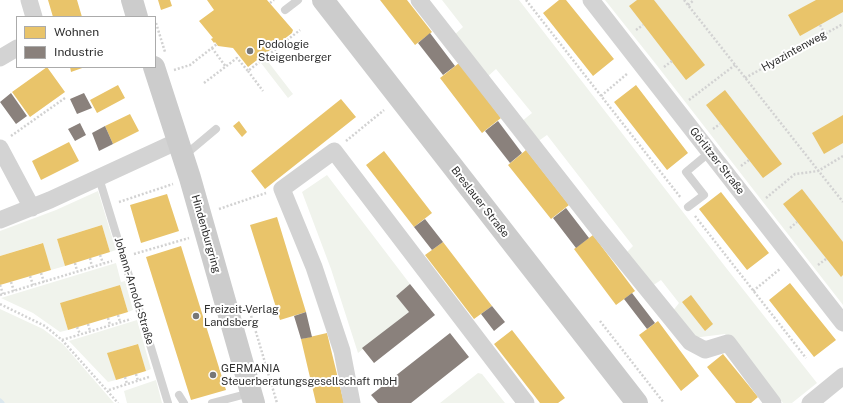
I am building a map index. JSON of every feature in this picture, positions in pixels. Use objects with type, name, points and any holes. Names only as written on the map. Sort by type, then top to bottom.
[{"type":"main road","points":[[132,0],[137,16]]},
{"type":"main road","name":"Breslauer Straße","points":[[323,0],[638,403]]},
{"type":"main road","name":"Hindenburgring","points":[[154,68],[190,178],[252,398]]},
{"type":"street","points":[[29,0],[34,16]]},
{"type":"street","points":[[419,0],[595,225],[690,342],[705,350],[728,342],[773,403]]},
{"type":"street","name":"Görlitzer Straße","points":[[591,0],[843,323]]},
{"type":"street","points":[[0,58],[16,49]]},
{"type":"street","points":[[3,143],[32,208]]},
{"type":"street","points":[[0,220],[32,208],[99,178],[180,149]]},
{"type":"street","points":[[352,403],[342,351],[314,267],[282,189],[334,151],[526,403]]},
{"type":"street","points":[[810,403],[843,376]]},
{"type":"lane","points":[[285,10],[298,0]]},
{"type":"lane","points":[[180,149],[216,129]]},
{"type":"lane","points":[[688,207],[704,195],[686,172],[710,152]]},
{"type":"lane","name":"Johann-Arnold-Straße","points":[[99,178],[168,403]]},
{"type":"lane","points":[[179,395],[184,403]]},
{"type":"lane","points":[[212,403],[252,398]]},
{"type":"path","points":[[270,3],[274,0]]},
{"type":"path","points":[[684,0],[843,202]]},
{"type":"path","points":[[688,5],[694,0]]},
{"type":"path","points":[[527,1],[806,358]]},
{"type":"path","name":"Hyazintenweg","points":[[745,78],[843,24]]},
{"type":"path","points":[[820,25],[825,34]]},
{"type":"path","points":[[248,71],[300,30]]},
{"type":"path","points":[[179,69],[190,64],[217,44]]},
{"type":"path","points":[[212,48],[226,67]]},
{"type":"path","points":[[204,83],[237,58],[263,91]]},
{"type":"path","points":[[601,96],[641,63]]},
{"type":"path","points":[[676,109],[735,65]]},
{"type":"path","points":[[3,143],[65,98]]},
{"type":"path","points":[[334,151],[388,107]]},
{"type":"path","points":[[753,208],[795,174],[818,171],[843,156]]},
{"type":"path","points":[[108,206],[190,178]]},
{"type":"path","points":[[219,209],[282,189]]},
{"type":"path","points":[[0,285],[2,295],[123,257],[193,237]]},
{"type":"path","points":[[100,255],[103,264]]},
{"type":"path","points":[[90,258],[92,267]]},
{"type":"path","points":[[753,291],[793,258]]},
{"type":"path","points":[[75,263],[77,271]]},
{"type":"path","points":[[41,273],[44,282]]},
{"type":"path","points":[[30,276],[33,285]]},
{"type":"path","points":[[11,282],[14,291]]},
{"type":"path","points":[[0,304],[45,326],[62,340],[118,403]]},
{"type":"path","points":[[118,315],[120,322]]},
{"type":"path","points":[[62,340],[141,316]]},
{"type":"path","points":[[108,318],[110,325]]},
{"type":"path","points":[[88,324],[90,331]]},
{"type":"path","points":[[78,327],[80,334]]},
{"type":"path","points":[[136,374],[138,381]]},
{"type":"path","points":[[108,390],[159,374]]},
{"type":"path","points":[[125,377],[128,384]]},
{"type":"shaded area","points":[[442,0],[519,0],[817,383],[792,403],[783,403],[725,334],[693,338],[672,312],[679,303],[661,280],[649,288],[624,255],[633,246],[547,135],[537,142],[521,122],[532,113],[496,69],[486,78],[453,36],[463,27]]},
{"type":"shaded area","points":[[605,0],[843,0],[843,305],[655,63]]},
{"type":"shaded area","points":[[266,59],[293,94],[288,98],[261,63]]},
{"type":"shaded area","points":[[327,175],[410,284],[396,296],[409,312],[358,353],[331,269],[302,192]]},
{"type":"shaded area","points":[[98,191],[116,250],[110,252],[102,225],[57,239],[65,266],[51,270],[42,243],[0,256],[0,231],[56,210]]},
{"type":"shaded area","points":[[116,263],[121,282],[125,281],[133,310],[128,312],[120,285],[60,303],[68,330],[60,332],[33,313],[1,298]]},
{"type":"shaded area","points":[[0,309],[43,329],[63,344],[114,403],[0,403]]},
{"type":"shaded area","points":[[137,320],[151,369],[146,371],[137,344],[108,353],[116,380],[108,382],[69,341]]},
{"type":"shaded area","points":[[478,373],[482,374],[505,403],[440,403]]},
{"type":"shaded area","points":[[156,380],[162,403],[127,403],[124,391]]},
{"type":"building: Wohnen","points":[[48,0],[77,0],[82,16],[53,16]]},
{"type":"building: Wohnen","points":[[158,0],[170,0],[172,6],[161,10]]},
{"type":"building: Wohnen","points":[[207,0],[267,0],[293,30],[292,33],[248,67],[233,48],[218,46],[215,42],[214,43],[211,39],[213,38],[199,21],[214,10]]},
{"type":"building: Wohnen","points":[[380,0],[407,0],[432,32],[415,45]]},
{"type":"building: Wohnen","points":[[559,0],[566,0],[614,59],[593,76],[543,13]]},
{"type":"building: Wohnen","points":[[637,0],[654,0],[705,65],[686,80],[629,6]]},
{"type":"building: Wohnen","points":[[816,0],[843,0],[843,12],[800,36],[788,15]]},
{"type":"building: Wohnen","points":[[459,63],[501,118],[482,133],[440,78]]},
{"type":"building: Wohnen","points":[[48,68],[65,92],[30,117],[12,92]]},
{"type":"building: Wohnen","points":[[70,68],[82,68],[71,72]]},
{"type":"building: Wohnen","points":[[118,85],[125,98],[97,113],[90,100]]},
{"type":"building: Wohnen","points":[[636,85],[688,153],[667,170],[614,102]]},
{"type":"building: Wohnen","points":[[725,90],[782,164],[763,178],[706,105]]},
{"type":"building: Wohnen","points":[[341,99],[356,117],[265,189],[251,171]]},
{"type":"building: Wohnen","points":[[130,114],[139,131],[113,144],[105,126]]},
{"type":"building: Wohnen","points":[[843,115],[843,143],[824,154],[812,133]]},
{"type":"building: Wohnen","points":[[239,121],[247,132],[242,137],[233,126]]},
{"type":"building: Wohnen","points":[[69,142],[79,161],[41,180],[32,161]]},
{"type":"building: Wohnen","points":[[526,150],[569,205],[551,219],[508,165]]},
{"type":"building: Wohnen","points":[[384,151],[432,213],[414,227],[366,165]]},
{"type":"building: Wohnen","points":[[802,189],[843,242],[843,275],[841,277],[783,204]]},
{"type":"building: Wohnen","points":[[721,192],[769,253],[747,270],[699,209]]},
{"type":"building: Wohnen","points":[[167,194],[179,231],[141,243],[130,205]]},
{"type":"building: Wohnen","points":[[277,217],[306,312],[280,320],[250,225]]},
{"type":"building: Wohnen","points":[[102,225],[110,252],[65,266],[57,239]]},
{"type":"building: Wohnen","points":[[593,235],[635,291],[616,305],[574,249]]},
{"type":"building: Wohnen","points":[[443,242],[492,306],[474,319],[425,255]]},
{"type":"building: Wohnen","points":[[43,243],[51,270],[0,285],[0,256]]},
{"type":"building: Wohnen","points":[[181,246],[226,390],[191,400],[146,257]]},
{"type":"building: Wohnen","points":[[790,283],[836,340],[814,357],[769,300]]},
{"type":"building: Wohnen","points":[[120,285],[128,312],[68,330],[60,303]]},
{"type":"building: Wohnen","points":[[691,295],[713,324],[705,331],[682,302]]},
{"type":"building: Wohnen","points":[[658,321],[699,376],[681,391],[639,335]]},
{"type":"building: Wohnen","points":[[512,330],[565,398],[558,403],[540,403],[494,344]]},
{"type":"building: Wohnen","points":[[327,333],[344,403],[316,403],[301,339]]},
{"type":"building: Wohnen","points":[[138,344],[146,371],[116,380],[107,353]]},
{"type":"building: Wohnen","points":[[723,354],[758,397],[751,403],[736,403],[707,367]]},
{"type":"building: Industrie","points":[[430,33],[455,66],[443,75],[418,43]]},
{"type":"building: Industrie","points":[[11,93],[27,116],[16,124],[0,102]]},
{"type":"building: Industrie","points":[[84,93],[92,108],[77,114],[70,99]]},
{"type":"building: Industrie","points":[[498,121],[522,153],[510,163],[485,131]]},
{"type":"building: Industrie","points":[[80,123],[86,135],[75,141],[68,129]]},
{"type":"building: Industrie","points":[[105,126],[113,144],[99,151],[92,133]]},
{"type":"building: Industrie","points":[[566,208],[589,238],[576,248],[553,218]]},
{"type":"building: Industrie","points":[[425,219],[443,242],[432,250],[414,227]]},
{"type":"building: Industrie","points":[[410,284],[435,315],[374,363],[362,348],[409,312],[396,296]]},
{"type":"building: Industrie","points":[[632,293],[655,323],[647,329],[624,299]]},
{"type":"building: Industrie","points":[[492,306],[505,322],[494,331],[481,314]]},
{"type":"building: Industrie","points":[[306,312],[312,337],[301,339],[294,316]]},
{"type":"building: Industrie","points":[[450,333],[469,357],[411,403],[378,403],[371,395]]},
{"type":"place","name":"Podologie Steigenberger","points":[[250,51]]},
{"type":"place","name":"Freizeit-Verlag Landsberg","points":[[196,316]]},
{"type":"place","name":"GERMANIA Steuerberatungsgesellschaft mbH","points":[[213,375]]}]
